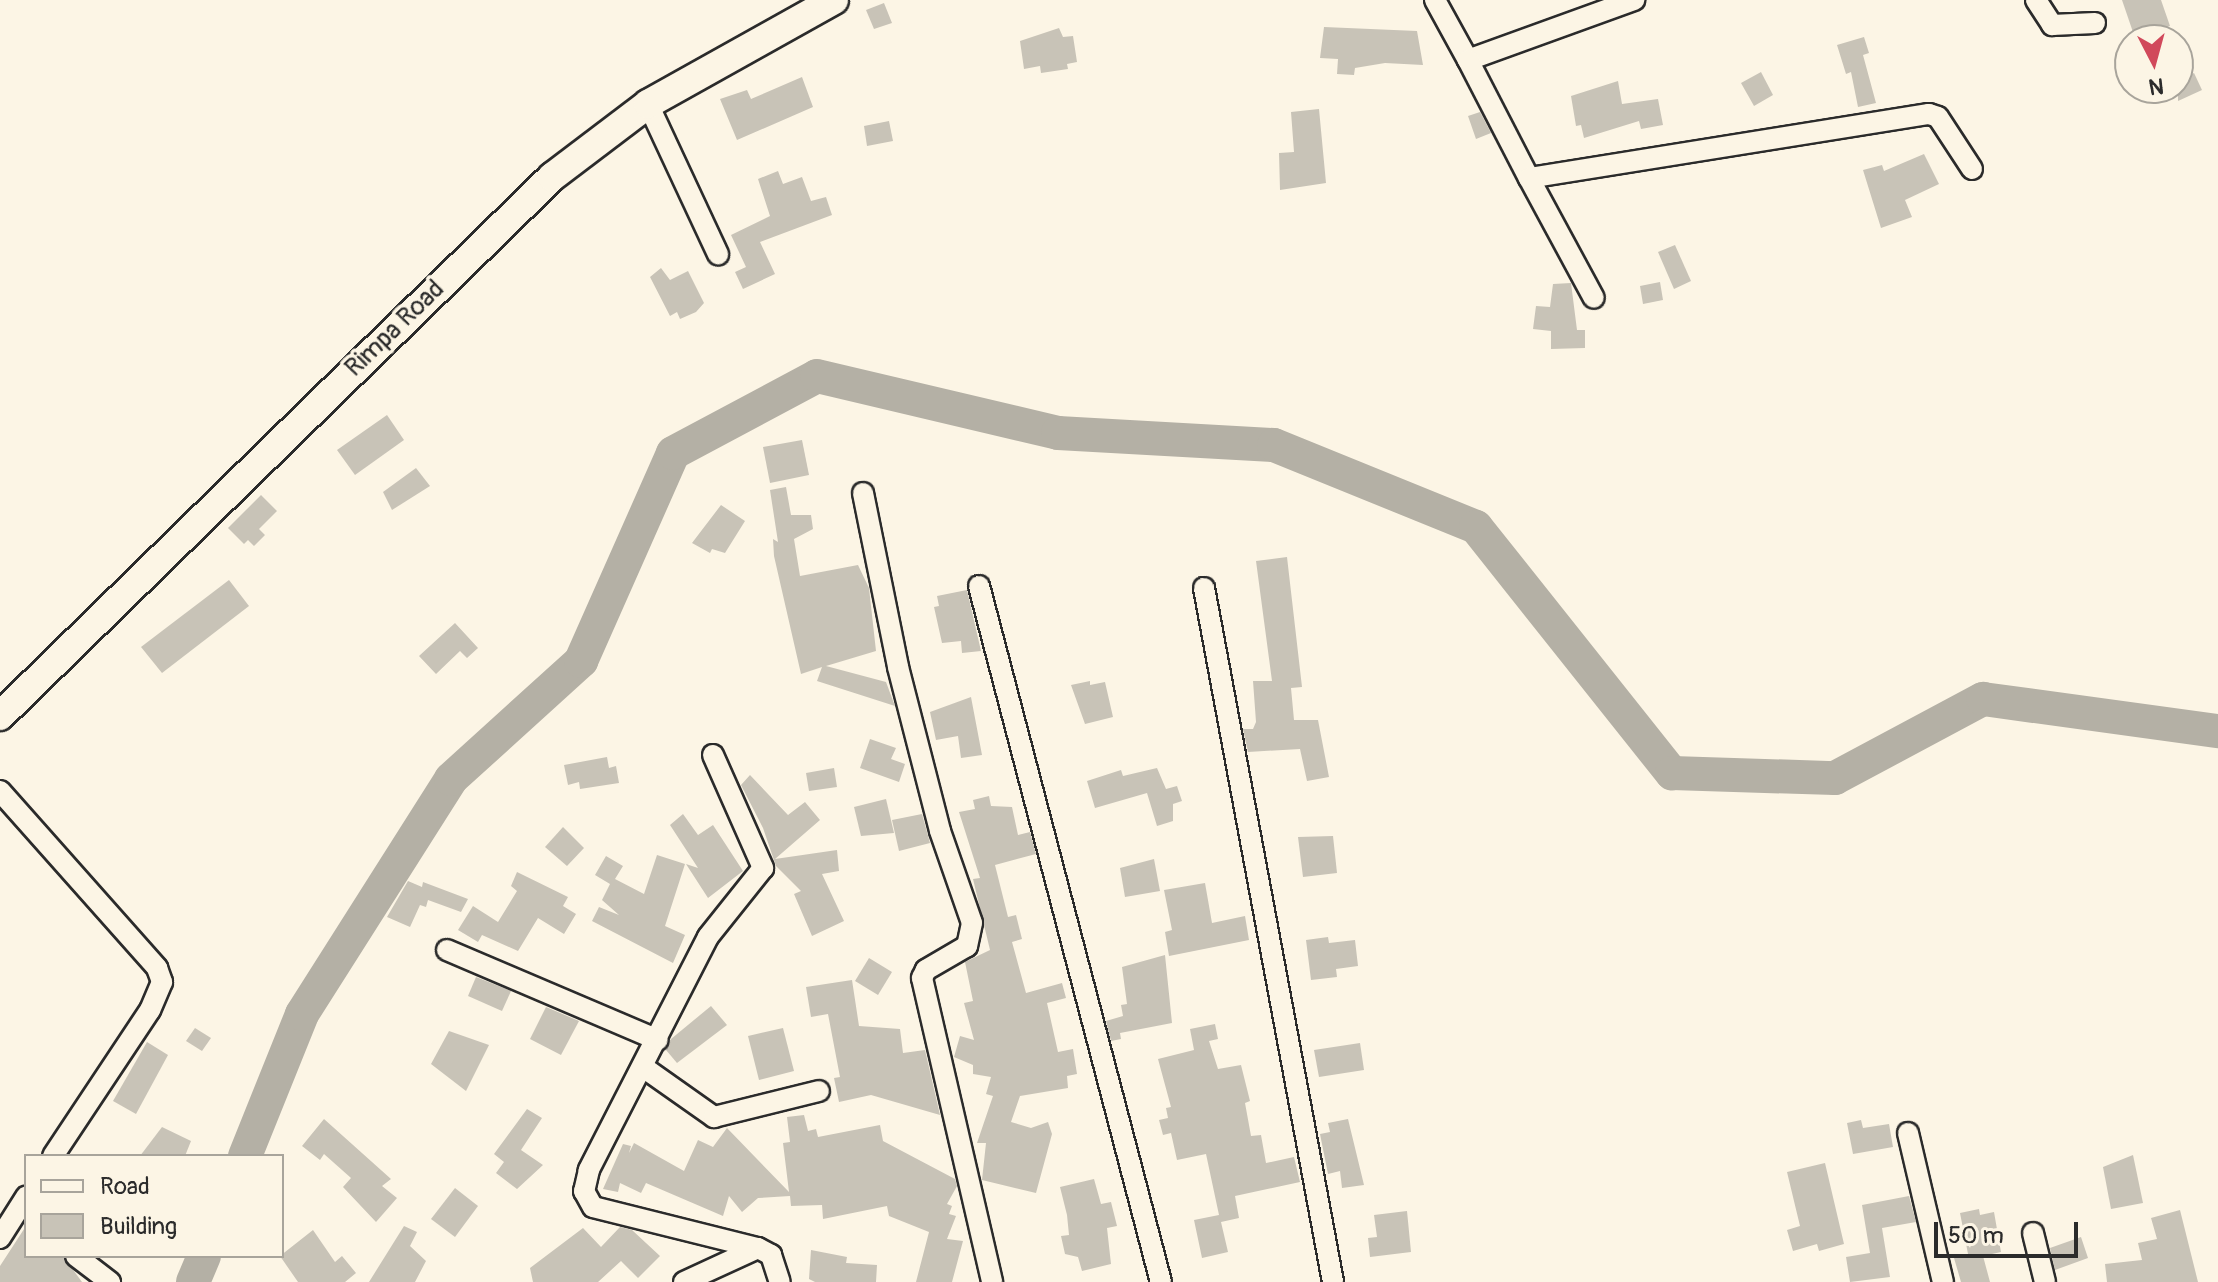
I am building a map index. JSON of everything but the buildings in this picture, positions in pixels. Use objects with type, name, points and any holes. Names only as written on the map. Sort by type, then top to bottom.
[{"type":"street","name":"Rimpa Road","points":[[0,716],[552,177],[648,104],[834,0]]},
{"type":"street","points":[[1435,0],[1594,298]]},
{"type":"street","points":[[1468,60],[1634,0]]},
{"type":"street","points":[[2036,0],[2052,25],[2095,23]]},
{"type":"street","points":[[648,104],[718,254]]},
{"type":"street","points":[[1529,178],[1929,114],[1938,117],[1972,169]]},
{"type":"street","points":[[863,493],[898,667],[940,831],[972,923],[967,946],[926,970],[922,978],[992,1282]]},
{"type":"street","points":[[979,586],[1161,1282]]},
{"type":"street","points":[[1204,588],[1333,1282]]},
{"type":"street","points":[[713,755],[763,868],[708,937],[589,1170],[586,1202],[758,1248],[771,1255],[780,1282]]},
{"type":"street","points":[[0,791],[157,968],[162,982],[150,1010],[54,1154]]},
{"type":"street","points":[[447,950],[658,1040]]},
{"type":"street","points":[[643,1067],[714,1117],[819,1091]]},
{"type":"street","points":[[1908,1133],[1943,1282]]},
{"type":"street","points":[[0,1238],[19,1223]]},
{"type":"street","points":[[2033,1233],[2045,1282]]},
{"type":"street","points":[[684,1282],[758,1248]]},
{"type":"street","points":[[79,1258],[110,1282]]},
{"type":"waterway","points":[[246,1154],[302,1014],[451,779],[581,661],[673,453],[817,376],[1058,433],[1274,445],[1476,527],[1672,773],[1835,778],[1983,699],[2218,731]]},
{"type":"waterway","points":[[193,1282],[203,1258]]}]
